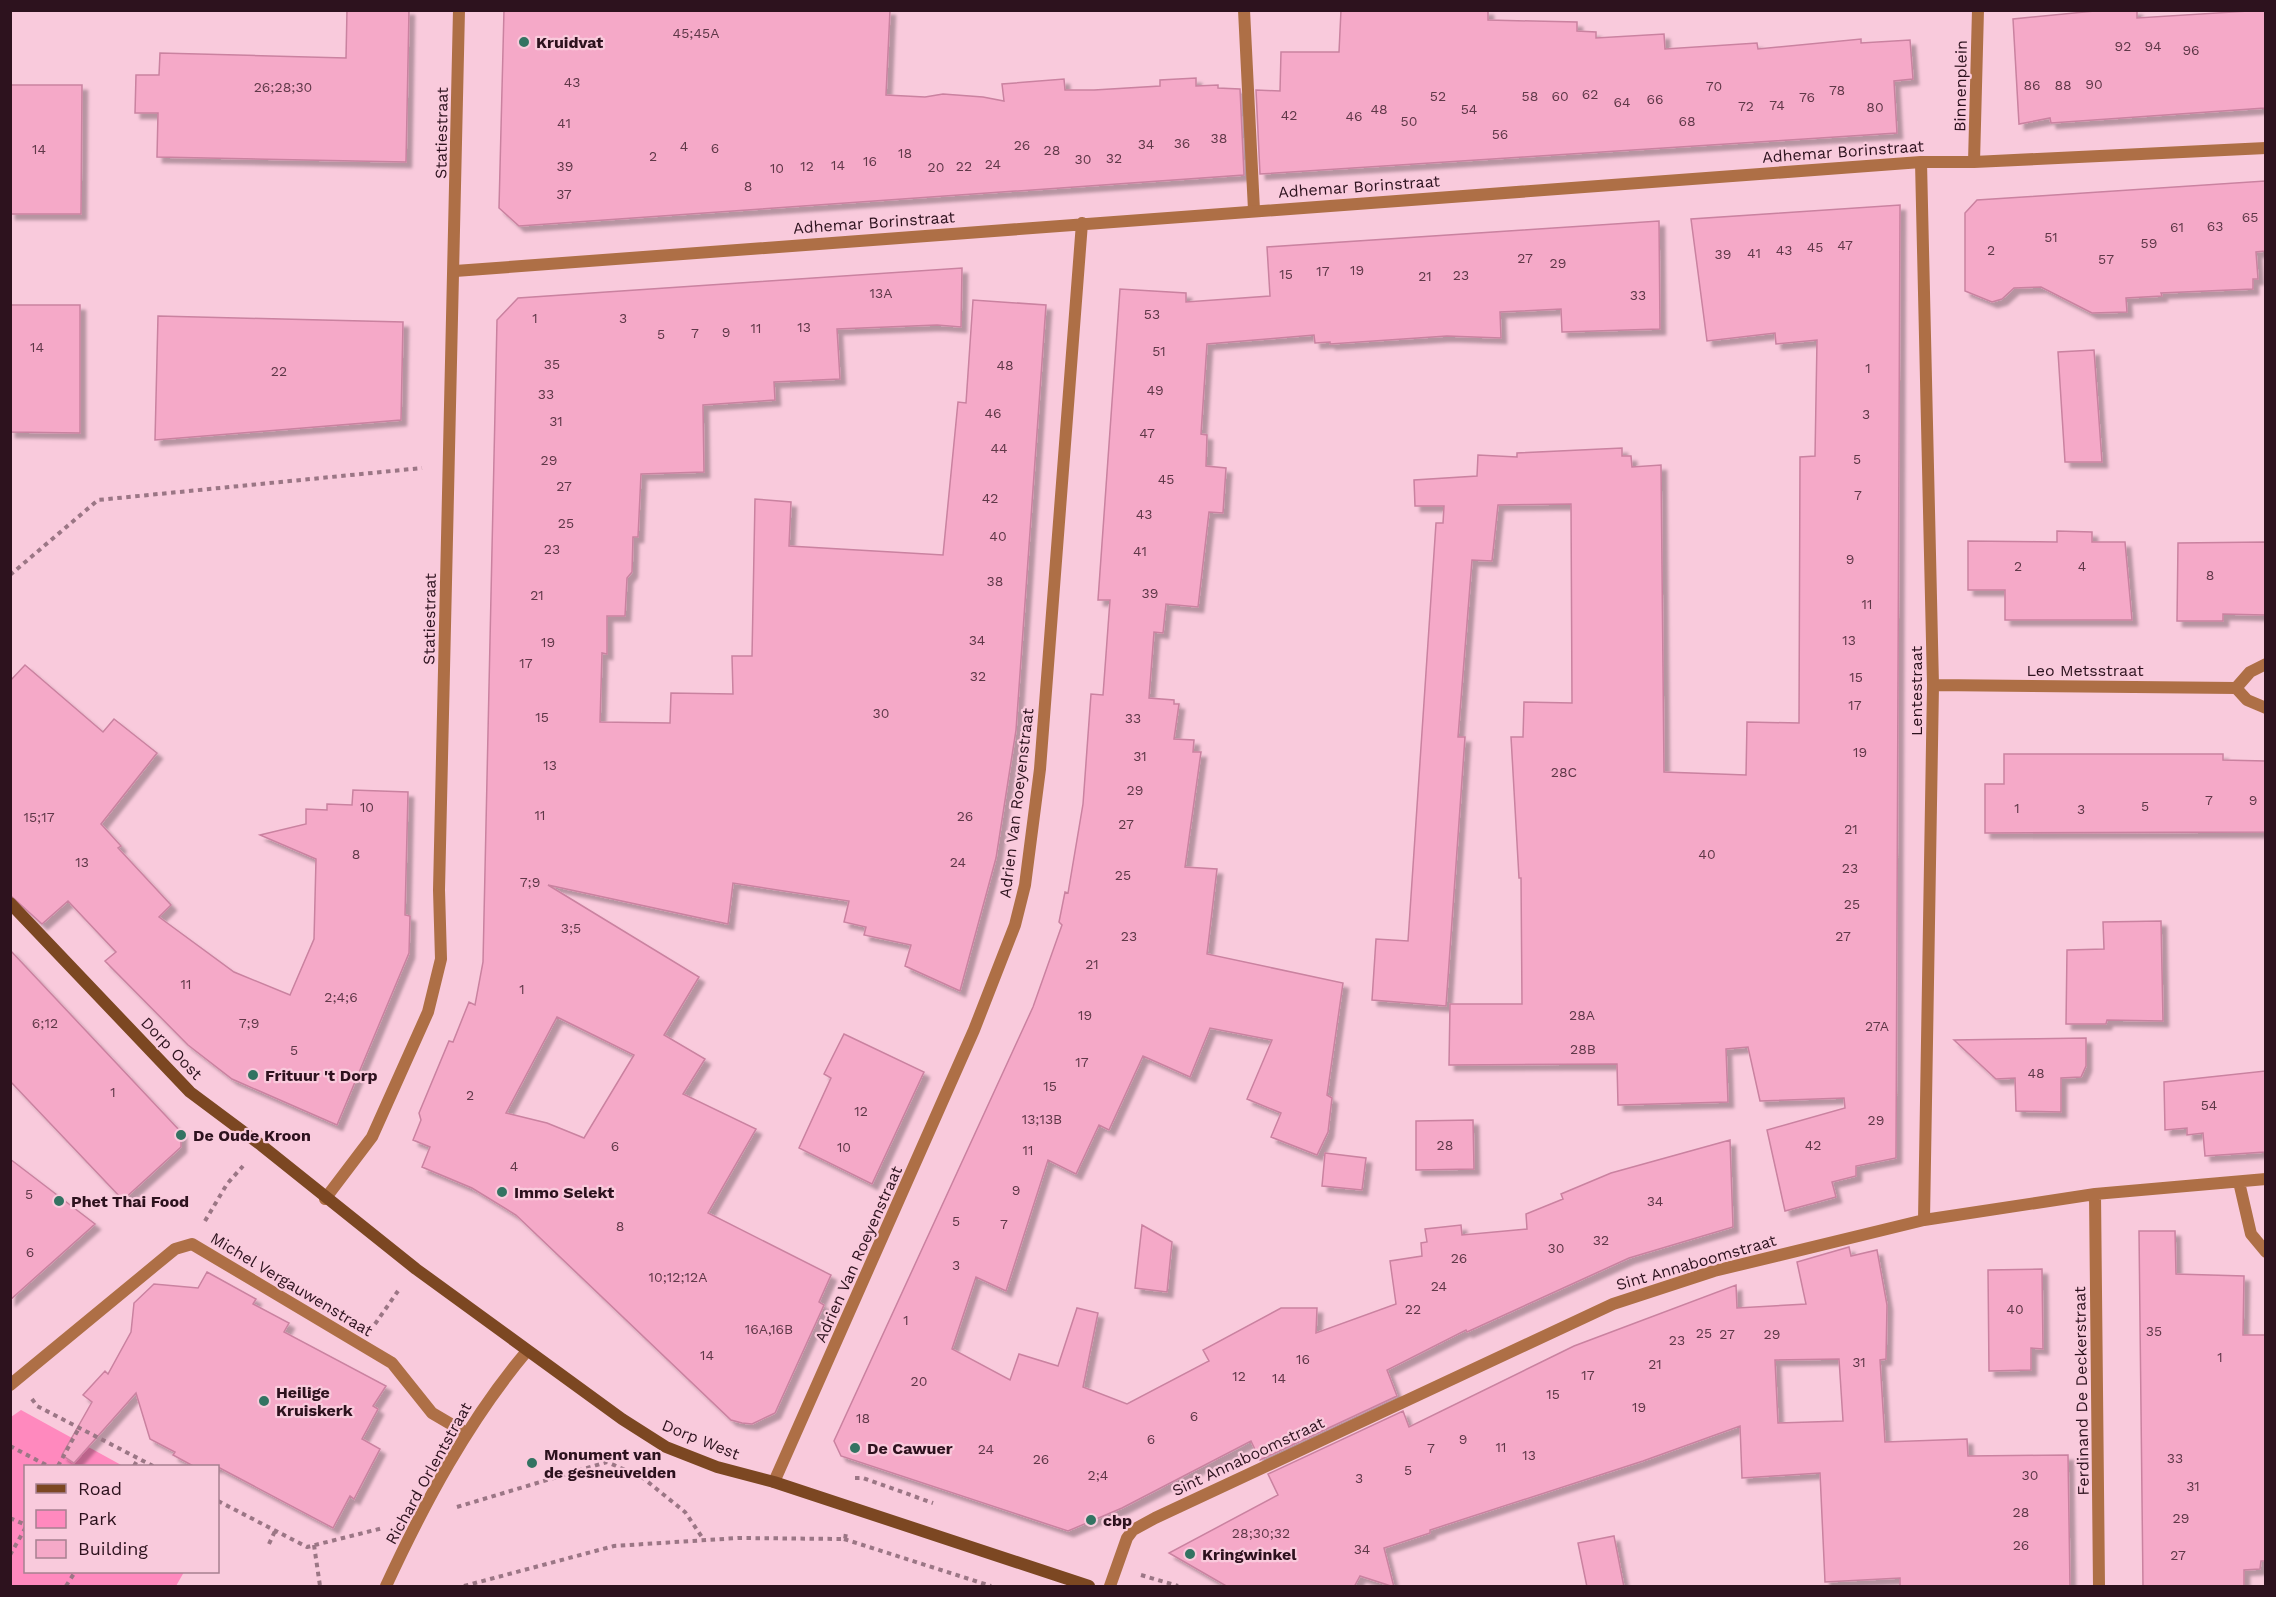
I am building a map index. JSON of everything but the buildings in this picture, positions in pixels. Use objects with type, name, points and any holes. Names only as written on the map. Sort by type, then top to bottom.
[{"type":"main road","name":"Dorp Oost","points":[[10,903],[190,1092],[261,1145],[325,1199]]},
{"type":"main road","name":"Dorp West","points":[[325,1199],[527,1351],[622,1419],[666,1447],[717,1467],[774,1482],[1089,1587]]},
{"type":"street","name":"Statiestraat","points":[[325,1199],[372,1137],[428,1012],[441,959],[439,890],[455,271],[459,10]]},
{"type":"street","points":[[1244,10],[1254,210]]},
{"type":"street","name":"Binnenplein","points":[[1974,162],[1978,10]]},
{"type":"street","name":"Adhemar Borinstraat","points":[[455,271],[1921,162],[1974,162],[2265,148]]},
{"type":"street","name":"Lentestraat","points":[[1921,162],[1933,685],[1924,1220]]},
{"type":"street","name":"Adrien Van Roeyenstraat","points":[[774,1482],[969,1041],[1015,925],[1025,885],[1040,769],[1082,223]]},
{"type":"street","points":[[2265,664],[2250,672],[2236,688],[2247,700],[2265,708]]},
{"type":"street","name":"Leo Metsstraat","points":[[1933,685],[2236,688]]},
{"type":"street","name":"Sint Annaboomstraat","points":[[1110,1587],[1127,1538],[1133,1530],[1613,1304],[1714,1271],[1924,1220],[2095,1194],[2265,1179]]},
{"type":"street","points":[[2239,1182],[2251,1234],[2265,1252]]},
{"type":"street","name":"Ferdinand De Deckerstraat","points":[[2095,1194],[2099,1587]]},
{"type":"street","name":"Michel Vergauwenstraat","points":[[14,1383],[175,1249],[192,1244],[392,1363],[432,1413],[466,1433]]},
{"type":"street","name":"Richard Orlentstraat","points":[[386,1587],[466,1433],[499,1384],[527,1351]]},
{"type":"path","points":[[10,575],[99,500],[450,466]]},
{"type":"path","points":[[192,1244],[227,1184],[261,1145]]},
{"type":"path","points":[[361,1344],[389,1302],[416,1269]]},
{"type":"path","points":[[14,1383],[37,1406],[149,1465]]},
{"type":"path","points":[[59,1465],[79,1428]]},
{"type":"path","points":[[10,1446],[44,1465]]},
{"type":"path","points":[[643,1478],[666,1447]]},
{"type":"path","points":[[135,1465],[138,1459]]},
{"type":"path","points":[[219,1502],[307,1547],[420,1518],[607,1462],[643,1478],[685,1512],[704,1540]]},
{"type":"path","points":[[464,1587],[614,1546],[704,1540],[844,1539],[863,1478]]},
{"type":"path","points":[[10,1518],[24,1525]]},
{"type":"path","points":[[10,1555],[24,1530]]},
{"type":"path","points":[[269,1544],[275,1531]]},
{"type":"path","points":[[314,1545],[320,1587]]},
{"type":"path","points":[[66,1587],[74,1573]]},
{"type":"green space","points":[[21,1410],[121,1465],[24,1465],[24,1573],[183,1573],[176,1586],[11,1586],[11,1417]]},
{"type":"place","name":"Kruidvat","points":[[524,42]]},
{"type":"place","name":"Frituur 't Dorp","points":[[253,1075]]},
{"type":"place","name":"De Oude Kroon","points":[[181,1135]]},
{"type":"place","name":"Immo Selekt","points":[[502,1192]]},
{"type":"place","name":"Phet Thai Food","points":[[59,1201]]},
{"type":"place","name":"Heilige Kruiskerk","points":[[264,1401]]},
{"type":"place","name":"De Cawuer","points":[[855,1448]]},
{"type":"place","name":"Monument van de gesneuvelden","points":[[532,1463]]},
{"type":"place","name":"cbp","points":[[1091,1520]]},
{"type":"place","name":"Kringwinkel","points":[[1190,1554]]}]
